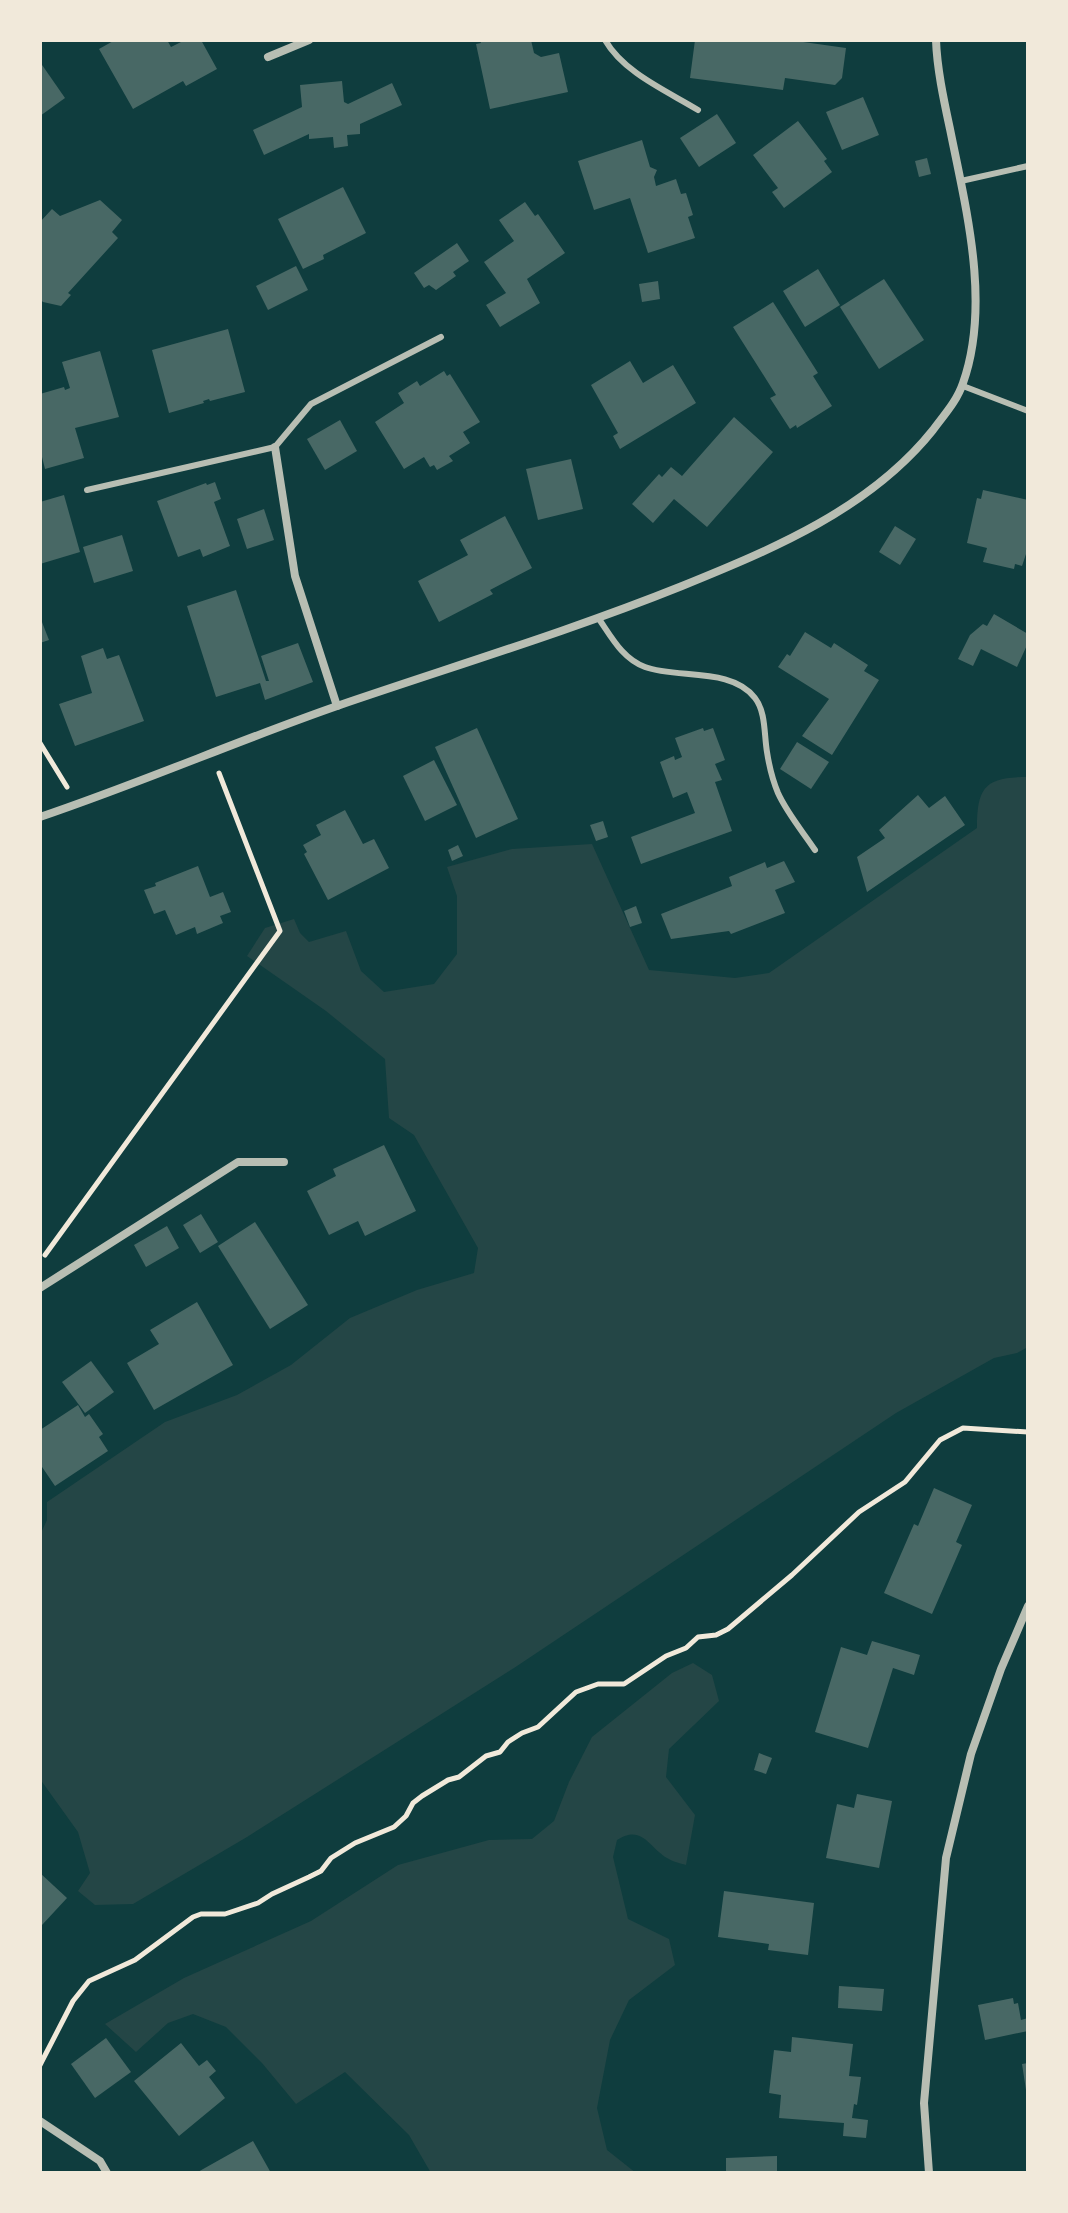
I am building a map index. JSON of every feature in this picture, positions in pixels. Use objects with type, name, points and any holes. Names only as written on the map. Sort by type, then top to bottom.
[{"type":"street","points":[[268,57],[309,40]]},
{"type":"street","points":[[40,817],[337,706],[599,619],[743,561],[797,536],[848,506],[923,442],[950,409],[963,386],[976,333],[975,292],[961,181],[945,105],[936,40]]},
{"type":"street","points":[[275,447],[295,576],[337,706]]},
{"type":"street","points":[[40,1288],[238,1162],[284,1162]]},
{"type":"street","points":[[929,2173],[924,2103],[946,1858],[971,1754],[1001,1669],[1028,1606]]},
{"type":"street","points":[[40,2121],[100,2161],[107,2173]]},
{"type":"lane","points":[[605,40],[612,52],[644,78],[698,110]]},
{"type":"lane","points":[[961,181],[1028,166]]},
{"type":"lane","points":[[87,490],[275,447],[311,404],[441,337]]},
{"type":"lane","points":[[963,386],[1028,411]]},
{"type":"lane","points":[[599,619],[620,652],[643,667],[664,672],[701,674],[737,684],[756,698],[779,794],[815,850]]},
{"type":"path","points":[[40,743],[78,804]]},
{"type":"path","points":[[40,1261],[280,931],[211,753]]},
{"type":"path","points":[[40,2065],[73,2001],[89,1981],[135,1960],[193,1917],[225,1914],[258,1903],[321,1871],[331,1858],[355,1843],[394,1827],[422,1796],[459,1777],[486,1756],[500,1752],[522,1733],[538,1727],[576,1692],[598,1684],[624,1684],[666,1656],[686,1648],[698,1637],[716,1635],[728,1629],[859,1512],[905,1482],[940,1440],[963,1428],[1028,1432]]},
{"type":"shaded area","points":[[1028,777],[1028,1347],[994,1358],[896,1413],[514,1668],[247,1837],[133,1904],[95,1905],[78,1891],[90,1873],[78,1832],[40,1779],[40,1535],[47,1520],[47,1502],[165,1422],[237,1395],[291,1365],[350,1318],[417,1290],[474,1273],[478,1248],[414,1135],[389,1118],[385,1059],[326,1011],[247,956],[265,928],[294,919],[300,933],[309,942],[346,931],[361,971],[384,992],[434,984],[457,954],[457,896],[447,867],[512,849],[592,844],[649,970],[735,978],[769,973],[977,828],[982,793],[993,782]]},
{"type":"shaded area","points":[[693,1663],[712,1675],[719,1701],[669,1749],[666,1777],[695,1815],[686,1865],[669,1859],[644,1838],[633,1834],[617,1840],[613,1857],[628,1919],[669,1939],[675,1965],[629,2000],[610,2040],[597,2108],[607,2150],[636,2173],[431,2173],[409,2135],[345,2072],[296,2104],[262,2063],[226,2027],[193,2014],[168,2023],[136,2052],[105,2024],[184,1978],[311,1921],[398,1865],[489,1840],[532,1839],[554,1821],[569,1782],[592,1737],[672,1673]]},
{"type":"building","points":[[115,40],[167,40],[171,47],[185,40],[201,40],[217,69],[186,86],[183,81],[133,109],[99,49]]},
{"type":"building","points":[[480,40],[531,40],[534,53],[541,57],[559,53],[568,92],[490,109],[476,44],[481,43]]},
{"type":"building","points":[[695,40],[789,40],[846,48],[842,78],[835,85],[785,78],[783,90],[690,78]]},
{"type":"building","points":[[40,62],[65,98],[40,116]]},
{"type":"building","points":[[342,81],[344,102],[348,104],[392,83],[402,105],[360,124],[360,134],[347,135],[348,146],[334,148],[333,137],[309,139],[309,134],[264,155],[253,130],[302,107],[300,85]]},
{"type":"building","points":[[863,97],[879,135],[842,150],[826,112]]},
{"type":"building","points":[[717,114],[736,143],[699,167],[680,138]]},
{"type":"building","points":[[798,121],[827,159],[824,161],[832,172],[784,208],[772,192],[778,188],[753,155]]},
{"type":"building","points":[[642,140],[650,167],[657,170],[654,177],[656,186],[676,179],[681,194],[686,193],[693,215],[688,217],[695,238],[648,253],[630,198],[594,210],[578,161]]},
{"type":"building","points":[[927,158],[931,174],[919,177],[915,161]]},
{"type":"building","points":[[343,187],[366,233],[303,269],[278,219]]},
{"type":"building","points":[[100,200],[122,220],[112,232],[118,238],[68,293],[71,295],[61,306],[43,302],[40,299],[40,222],[52,209],[60,216]]},
{"type":"building","points":[[525,202],[535,216],[538,214],[565,253],[527,279],[540,303],[500,327],[486,305],[506,293],[484,262],[514,241],[499,220]]},
{"type":"building","points":[[457,243],[469,261],[453,272],[456,276],[436,290],[429,285],[424,288],[414,273]]},
{"type":"building","points":[[296,266],[308,290],[268,310],[256,286]]},
{"type":"building","points":[[818,269],[840,305],[805,327],[783,291]]},
{"type":"building","points":[[884,279],[924,340],[879,369],[840,307]]},
{"type":"building","points":[[658,281],[660,299],[642,302],[639,284]]},
{"type":"building","points":[[773,302],[818,373],[813,376],[832,406],[797,428],[796,425],[790,429],[770,398],[776,395],[733,327]]},
{"type":"building","points":[[228,329],[245,392],[209,399],[169,413],[152,350]]},
{"type":"building","points":[[100,351],[119,417],[75,428],[84,458],[45,469],[40,449],[40,394],[70,388],[62,362]]},
{"type":"building","points":[[630,361],[643,383],[673,365],[696,403],[620,449],[613,436],[618,433],[591,385]]},
{"type":"building","points":[[444,371],[447,376],[450,374],[480,422],[463,432],[470,443],[449,456],[453,461],[437,470],[434,465],[430,467],[424,457],[404,469],[375,422],[404,403],[398,393],[417,381],[420,386]]},
{"type":"building","points":[[734,417],[773,452],[707,527],[674,499],[653,523],[632,504],[659,474],[662,477],[671,467],[682,476]]},
{"type":"building","points":[[340,420],[357,451],[325,470],[307,439]]},
{"type":"building","points":[[571,459],[583,509],[538,520],[526,469]]},
{"type":"building","points":[[215,482],[221,499],[214,502],[230,546],[203,557],[200,549],[178,557],[157,501]]},
{"type":"building","points":[[983,490],[1028,500],[1028,548],[1022,566],[1015,564],[1014,569],[983,562],[987,548],[967,543],[977,498],[981,499]]},
{"type":"building","points":[[64,495],[80,552],[40,564],[40,502]]},
{"type":"building","points":[[264,509],[274,540],[247,549],[237,519]]},
{"type":"building","points":[[505,516],[532,568],[490,590],[493,594],[439,622],[418,581],[468,555],[460,540]]},
{"type":"building","points":[[895,526],[916,539],[900,565],[879,552]]},
{"type":"building","points":[[122,535],[133,571],[94,583],[83,547]]},
{"type":"building","points":[[236,590],[266,681],[269,681],[261,656],[298,643],[313,682],[265,700],[260,683],[216,697],[187,606]]},
{"type":"building","points":[[994,614],[1028,634],[1028,643],[1017,667],[981,649],[973,666],[958,659],[970,635],[983,624],[987,626]]},
{"type":"building","points":[[40,617],[49,640],[40,643]]},
{"type":"building","points":[[805,632],[831,648],[834,643],[868,665],[864,671],[879,680],[832,755],[802,736],[829,699],[778,667],[787,654],[790,656]]},
{"type":"building","points":[[103,648],[107,659],[119,655],[144,721],[75,746],[59,704],[92,693],[81,656]]},
{"type":"building","points":[[477,728],[518,819],[476,838],[435,747]]},
{"type":"building","points":[[703,728],[704,731],[713,728],[725,760],[715,764],[722,780],[715,782],[732,831],[641,864],[631,837],[695,813],[687,792],[673,798],[660,762],[674,756],[675,760],[682,757],[675,738]]},
{"type":"building","points":[[797,742],[829,762],[811,789],[780,769]]},
{"type":"building","points":[[434,760],[457,805],[425,821],[403,776]]},
{"type":"building","points":[[918,795],[929,808],[945,796],[965,825],[867,892],[857,857],[885,838],[879,830]]},
{"type":"building","points":[[345,810],[363,844],[374,839],[389,868],[328,900],[304,854],[307,852],[303,845],[321,835],[316,825]]},
{"type":"building","points":[[603,821],[608,837],[596,841],[590,825]]},
{"type":"building","points":[[458,845],[463,856],[452,861],[448,850]]},
{"type":"building","points":[[784,861],[795,882],[775,890],[785,913],[731,934],[729,931],[671,939],[661,914],[732,886],[729,877],[765,862],[767,868]]},
{"type":"building","points":[[198,866],[210,897],[223,892],[231,912],[220,916],[223,923],[197,934],[195,927],[176,935],[165,910],[154,914],[144,890]]},
{"type":"building","points":[[636,906],[642,923],[630,927],[624,911]]},
{"type":"building","points":[[384,1145],[416,1211],[365,1236],[358,1221],[329,1235],[307,1191],[336,1176],[333,1169]]},
{"type":"building","points":[[201,1214],[218,1242],[200,1253],[183,1225]]},
{"type":"building","points":[[255,1222],[308,1305],[270,1329],[218,1246]]},
{"type":"building","points":[[167,1226],[179,1248],[146,1267],[134,1245]]},
{"type":"building","points":[[197,1302],[233,1365],[154,1410],[127,1363],[159,1344],[150,1330]]},
{"type":"building","points":[[91,1361],[114,1392],[85,1413],[62,1382]]},
{"type":"building","points":[[78,1405],[85,1417],[89,1414],[103,1434],[99,1437],[108,1451],[55,1486],[40,1464],[40,1430]]},
{"type":"building","points":[[934,1488],[972,1505],[956,1542],[962,1545],[932,1614],[884,1593],[914,1524],[918,1526]]},
{"type":"building","points":[[872,1641],[920,1655],[914,1675],[893,1668],[868,1748],[815,1732],[841,1647],[867,1655]]},
{"type":"building","points":[[759,1753],[772,1758],[766,1774],[754,1770]]},
{"type":"building","points":[[857,1794],[892,1801],[879,1868],[826,1858],[837,1804],[854,1808]]},
{"type":"building","points":[[40,1873],[67,1898],[42,1925],[40,1923]]},
{"type":"building","points":[[724,1891],[814,1903],[808,1955],[768,1950],[769,1944],[718,1937]]},
{"type":"building","points":[[839,1986],[884,1989],[882,2011],[838,2008]]},
{"type":"building","points":[[1013,1998],[1014,2004],[1018,2003],[1021,2020],[1028,2018],[1028,2031],[985,2040],[978,2005]]},
{"type":"building","points":[[792,2037],[853,2044],[849,2076],[861,2077],[852,2118],[868,2120],[866,2138],[843,2136],[844,2123],[779,2118],[781,2095],[769,2093],[774,2050],[791,2052]]},
{"type":"building","points":[[106,2038],[131,2072],[95,2098],[71,2064]]},
{"type":"building","points":[[181,2043],[199,2066],[207,2060],[216,2071],[209,2077],[225,2098],[179,2136],[134,2081]]},
{"type":"building","points":[[1028,2063],[1028,2090],[1026,2090],[1022,2064]]},
{"type":"building","points":[[253,2141],[271,2173],[196,2173]]},
{"type":"building","points":[[777,2156],[777,2173],[726,2173],[726,2158]]}]
